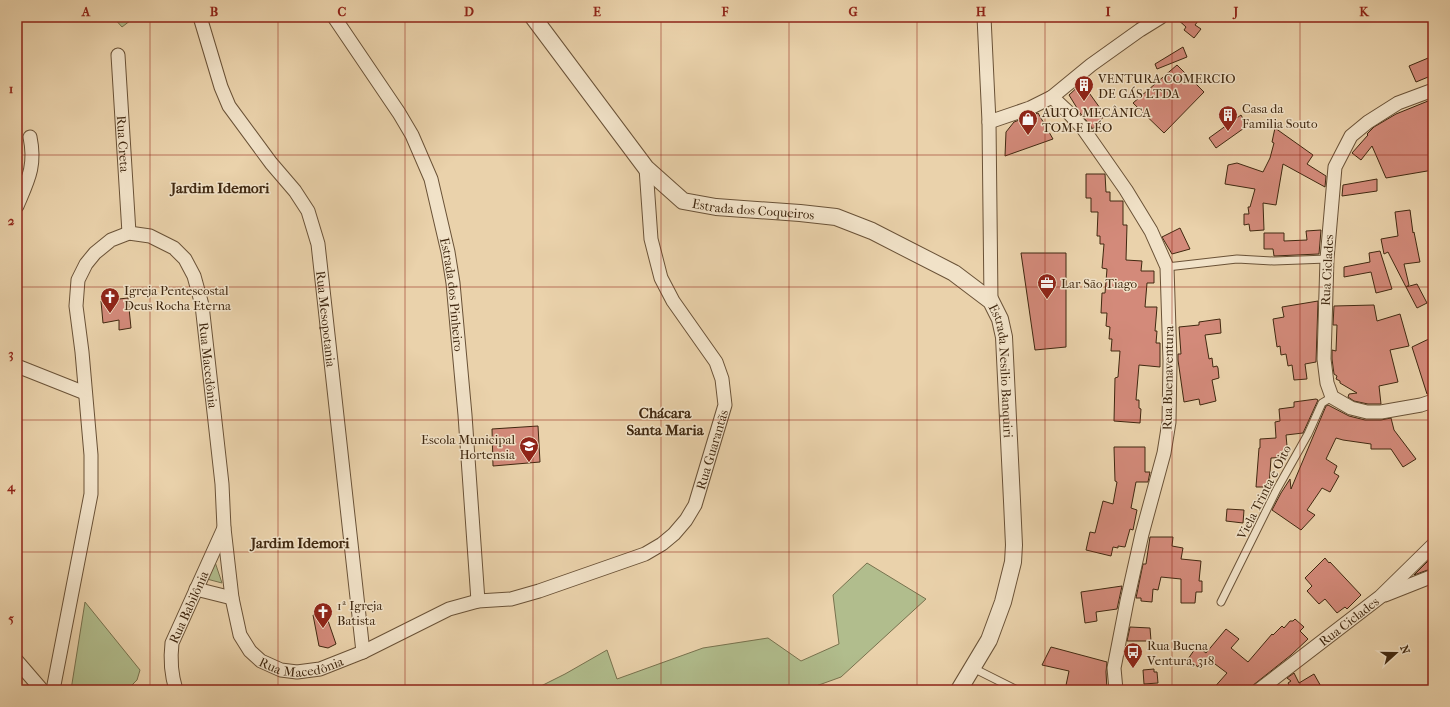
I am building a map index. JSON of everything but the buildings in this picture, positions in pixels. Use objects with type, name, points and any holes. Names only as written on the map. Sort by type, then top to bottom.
[{"type":"street","name":"Rua Mesopotania","points":[[200,17],[221,87],[229,106],[271,163],[296,191],[308,211],[318,244],[363,652]]},
{"type":"street","name":"Estrada dos Pinheiro","points":[[334,17],[402,118],[422,155],[431,179],[448,252],[453,283],[465,415],[478,601]]},
{"type":"street","name":"Estrada dos Coqueiros","points":[[533,17],[646,168],[683,201],[716,207],[836,217],[872,231],[954,273],[991,301]]},
{"type":"street","name":"Estrada Nesilio Banquiri","points":[[959,690],[989,640],[1003,602],[1013,562],[1014,545],[1004,337],[1000,319],[991,301],[989,122],[984,17]]},
{"type":"street","points":[[989,122],[1030,108],[1052,97],[1091,65],[1161,17]]},
{"type":"street","name":"Rua Creta","points":[[118,55],[129,233]]},
{"type":"street","name":"Rua Ciclades","points":[[1332,397],[1327,383],[1324,359],[1327,259],[1335,168],[1351,136],[1368,122],[1398,103],[1433,90]]},
{"type":"street","name":"Rua Buenaventura","points":[[1052,97],[1082,127],[1126,190],[1151,231],[1167,267],[1170,354],[1169,422],[1164,453],[1142,534],[1127,602],[1114,668],[1116,690]]},
{"type":"street","points":[[17,206],[30,177],[33,160],[30,137]]},
{"type":"street","name":"Rua Guarantãs","points":[[478,601],[511,599],[539,591],[645,554],[662,544],[674,534],[686,520],[695,505],[726,405],[725,394],[716,362],[673,301],[661,278],[651,239],[646,168]]},
{"type":"street","name":"Rua Macedônia","points":[[53,690],[91,494],[91,455],[82,352],[76,306],[78,280],[86,264],[95,252],[111,240],[129,233],[150,236],[174,248],[185,259],[194,276],[202,305],[222,484],[224,528],[232,598],[240,635],[250,651],[261,661],[281,670],[298,672],[320,668],[363,652],[449,609],[478,601]]},
{"type":"street","points":[[17,366],[85,393]]},
{"type":"street","points":[[1332,397],[1351,408],[1367,412],[1403,409],[1433,401]]},
{"type":"street","name":"Rua Babilônia","points":[[176,690],[170,656],[172,643],[224,528]]},
{"type":"street","name":"Rua Ciclades","points":[[1259,690],[1380,597],[1433,545]]},
{"type":"street","points":[[1380,597],[1433,576]]},
{"type":"street","points":[[196,588],[232,598]]},
{"type":"street","points":[[17,661],[42,690]]},
{"type":"lane","points":[[1167,267],[1237,259],[1274,261],[1327,259]]},
{"type":"lane","name":"Viela Trinta e Oito","points":[[1221,602],[1277,490],[1308,434],[1322,403],[1332,397]]},
{"type":"lane","points":[[972,668],[1017,690]]},
{"type":"green space","points":[[113,17],[135,17],[122,27]]},
{"type":"green space","points":[[213,556],[222,583],[203,578]]},
{"type":"green space","points":[[867,563],[926,599],[841,677],[805,690],[533,690],[607,650],[617,679],[703,648],[768,638],[801,661],[839,644],[833,595]]},
{"type":"green space","points":[[85,602],[140,670],[137,680],[127,690],[71,690]]},
{"type":"place","name":"VENTURA COMERCIO DE GÁS LTDA","points":[[1084,102]]},
{"type":"place","name":"Casa da Familia Souto","points":[[1228,132]]},
{"type":"place","name":"AUTO MECÂNICA TOM E LÉO","points":[[1028,136]]},
{"type":"place","name":"Lar São Tiago","points":[[1047,300]]},
{"type":"place","name":"Igreja Pentescostal Deus Rocha Eterna","points":[[110,314]]},
{"type":"place","name":"Escola Municipal Hortensia","points":[[529,463]]},
{"type":"place","name":"1ª Igreja Batista","points":[[323,629]]},
{"type":"place","name":"Rua Buena Ventura, 318","points":[[1133,669]]},
{"type":"district","name":"Jardim Idemori","points":[[220,188]]},
{"type":"district","name":"Chácara Santa Maria","points":[[665,422]]},
{"type":"district","name":"Jardim Idemori","points":[[300,543]]}]
